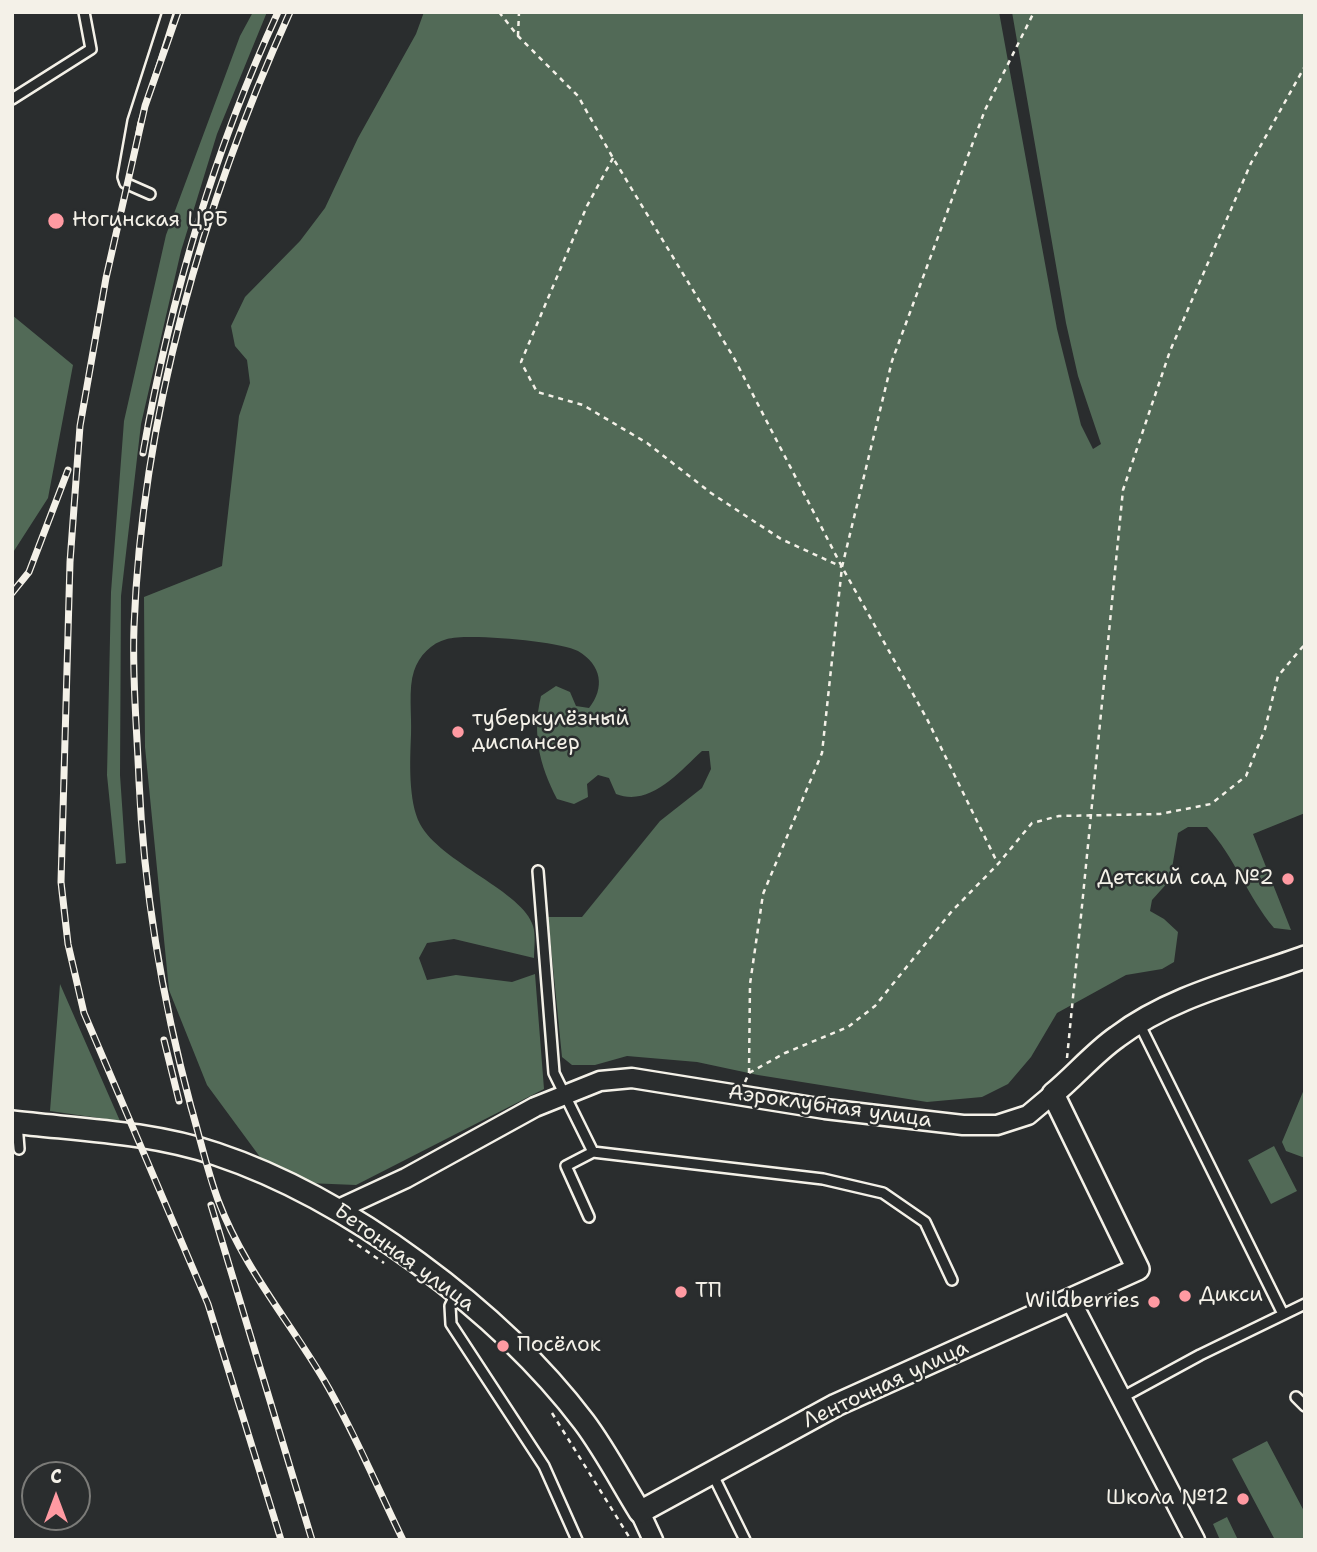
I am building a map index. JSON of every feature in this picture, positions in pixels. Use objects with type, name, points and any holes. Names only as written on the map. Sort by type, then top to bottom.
[{"type":"street","name":"Аэроклубная улица","points":[[339,1209],[406,1178],[562,1094],[600,1082],[632,1078],[825,1108],[963,1125],[997,1125],[1028,1115],[1117,1037],[1139,1023],[1194,996],[1305,957]]},
{"type":"street","name":"Ленточная улица","points":[[640,1512],[836,1405],[1138,1269],[1058,1090]]},
{"type":"street","name":"Бетонная улица","points":[[14,1123],[138,1135],[203,1150],[294,1186],[339,1209],[492,1321],[552,1384],[585,1424],[640,1512],[653,1540]]},
{"type":"street","points":[[1070,1299],[1195,1540]]},
{"type":"lane","points":[[12,99],[90,49],[85,12]]},
{"type":"lane","points":[[150,194],[125,183],[124,164],[139,100],[168,12]]},
{"type":"lane","points":[[538,871],[554,1073],[562,1094],[593,1152]]},
{"type":"lane","points":[[1139,1023],[1283,1314]]},
{"type":"lane","points":[[14,1123],[19,1149]]},
{"type":"lane","points":[[589,1217],[565,1166],[593,1152],[823,1179],[883,1193],[925,1222],[953,1280]]},
{"type":"lane","points":[[456,1294],[450,1306],[451,1324],[544,1466],[577,1540]]},
{"type":"lane","points":[[1121,1398],[1200,1355],[1305,1304]]},
{"type":"lane","points":[[1296,1397],[1305,1406]]},
{"type":"lane","points":[[712,1473],[745,1540]]},
{"type":"path","points":[[499,12],[518,36],[579,96],[612,158],[734,358],[842,566],[927,719],[998,863]]},
{"type":"path","points":[[518,36],[519,12]]},
{"type":"path","points":[[740,1095],[749,1073],[750,984],[763,894],[822,753],[842,566],[892,361],[985,110],[1034,12]]},
{"type":"path","points":[[1058,1090],[1123,490],[1170,351],[1245,175],[1305,66]]},
{"type":"path","points":[[612,158],[587,206],[521,362],[537,392],[583,405],[647,443],[711,493],[781,539],[842,566]]},
{"type":"path","points":[[749,1073],[785,1053],[848,1027],[875,1006],[952,911],[1032,823],[1059,816],[1160,814],[1211,804],[1246,776],[1265,729],[1279,676],[1305,644]]},
{"type":"path","points":[[348,1239],[391,1267]]},
{"type":"path","points":[[545,1403],[623,1522],[631,1540]]},
{"type":"green space","points":[[253,12],[267,12],[217,134],[181,251],[141,424],[121,596],[120,775],[126,863],[116,864],[107,775],[111,592],[124,421],[166,235],[240,36]]},
{"type":"green space","points":[[424,12],[999,12],[1057,329],[1081,425],[1093,449],[1101,444],[1078,376],[1066,323],[1012,12],[1305,12],[1305,813],[1253,834],[1291,930],[1274,928],[1207,827],[1188,827],[1178,833],[1170,880],[1152,900],[1150,911],[1178,932],[1174,962],[1162,969],[1126,975],[1057,1013],[1031,1057],[1008,1084],[982,1097],[927,1102],[758,1075],[697,1062],[627,1056],[595,1065],[572,1065],[562,1057],[548,917],[582,917],[660,821],[702,788],[711,769],[709,751],[702,751],[663,786],[640,796],[616,794],[609,778],[598,775],[587,784],[588,797],[574,804],[557,799],[539,749],[537,723],[541,696],[556,686],[570,692],[576,706],[589,708],[599,685],[592,663],[578,651],[553,644],[492,638],[447,639],[422,655],[412,678],[410,768],[416,815],[430,838],[499,889],[526,913],[534,930],[534,958],[454,939],[427,943],[419,958],[427,980],[456,975],[512,982],[535,974],[544,1089],[356,1185],[307,1183],[260,1157],[207,1085],[169,990],[145,747],[144,597],[222,566],[239,416],[250,383],[247,360],[235,346],[231,326],[245,297],[300,241],[325,208],[358,138],[416,34]]},
{"type":"green space","points":[[12,315],[73,365],[48,498],[12,554]]},
{"type":"green space","points":[[60,984],[120,1121],[50,1111]]},
{"type":"green space","points":[[1305,1087],[1305,1158],[1286,1151],[1282,1142]]},
{"type":"green space","points":[[1274,1146],[1297,1191],[1271,1204],[1248,1160]]},
{"type":"green space","points":[[1267,1441],[1305,1513],[1305,1540],[1275,1540],[1232,1459]]},
{"type":"green space","points":[[1227,1517],[1238,1540],[1220,1540],[1213,1524]]},
{"type":"railway","points":[[178,12],[145,106],[106,278],[80,426],[70,562],[61,882],[68,944],[84,1013],[208,1304],[281,1540]]},
{"type":"railway","points":[[143,453],[166,339],[196,228],[233,119],[278,12]]},
{"type":"railway","points":[[290,12],[230,159],[182,312],[164,390],[139,548],[134,627],[141,823],[156,946],[171,1026],[218,1200],[240,1248],[335,1399],[403,1540]]},
{"type":"railway","points":[[12,593],[29,572],[68,470]]},
{"type":"railway","points":[[164,1040],[179,1101]]},
{"type":"railway","points":[[211,1205],[312,1540]]},
{"type":"place","name":"Ногинская ЦРБ","points":[[56,221]]},
{"type":"place","name":"туберкулёзный диспансер","points":[[458,732]]},
{"type":"place","name":"Детский сад №2","points":[[1288,879]]},
{"type":"place","name":"ТП","points":[[681,1292]]},
{"type":"place","name":"Дикси","points":[[1185,1296]]},
{"type":"place","name":"Wildberries","points":[[1154,1302]]},
{"type":"place","name":"Посёлок","points":[[503,1346]]},
{"type":"place","name":"Школа №12","points":[[1243,1499]]}]
